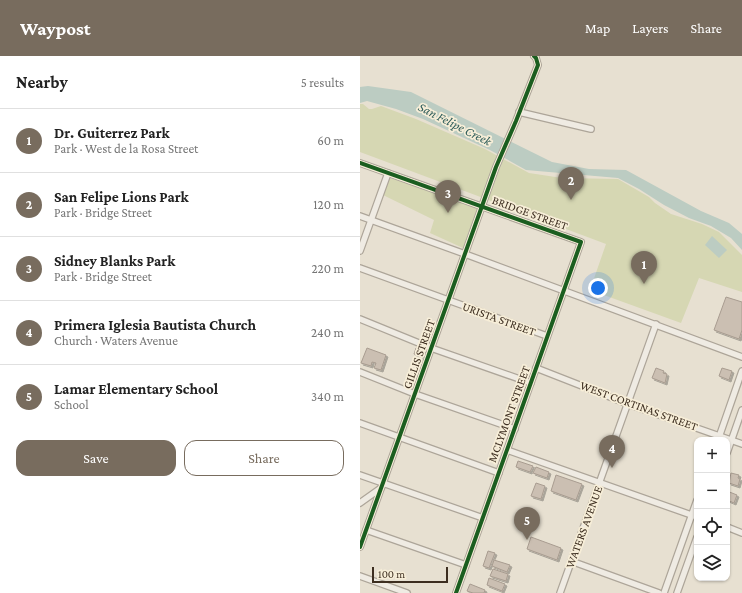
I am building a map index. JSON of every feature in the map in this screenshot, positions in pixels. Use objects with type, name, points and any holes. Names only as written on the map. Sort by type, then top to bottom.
[{"type":"street","name":"GILLIS STREET","points":[[360,547],[496,167],[538,65],[534,56]]},
{"type":"street","points":[[519,112],[591,129]]},
{"type":"street","name":"BRIDGE STREET","points":[[360,163],[581,242]]},
{"type":"street","points":[[360,251],[388,173]]},
{"type":"street","points":[[360,216],[742,357]]},
{"type":"street","name":"MCLYMONT STREET","points":[[456,593],[581,242]]},
{"type":"street","name":"URISTA STREET","points":[[360,268],[547,336]]},
{"type":"street","points":[[360,319],[431,348],[531,383]]},
{"type":"street","name":"WATERS AVENUE","points":[[560,593],[656,324]]},
{"type":"street","name":"WEST CORTINAS STREET","points":[[536,368],[716,437]]},
{"type":"street","points":[[360,372],[415,394],[515,429]]},
{"type":"street","points":[[719,437],[742,372]]},
{"type":"street","points":[[730,445],[742,410]]},
{"type":"street","points":[[360,423],[499,473]]},
{"type":"street","name":"WEST CORTINAS STREET","points":[[732,440],[742,444]]},
{"type":"street","points":[[507,450],[694,516],[664,593]]},
{"type":"street","points":[[360,474],[382,485],[483,518]]},
{"type":"street","points":[[360,503],[382,485]]},
{"type":"street","points":[[730,528],[742,533]]},
{"type":"street","points":[[366,530],[466,566]]},
{"type":"street","points":[[677,593],[694,545]]},
{"type":"street","points":[[571,561],[659,593]]},
{"type":"street","points":[[360,576],[407,593]]},
{"type":"green space","points":[[360,104],[363,104],[369,109],[381,106],[416,119],[485,149],[529,173],[562,178],[618,179],[649,197],[671,214],[702,224],[719,232],[742,255],[742,292],[699,278],[681,323],[590,290],[606,244],[360,152]]},
{"type":"green space","points":[[390,178],[479,205],[463,248],[430,233],[434,220],[383,195]]},
{"type":"water","name":"San Felipe Creek","points":[[368,86],[411,92],[552,162],[589,169],[626,170],[701,211],[729,223],[742,234],[742,250],[731,238],[711,226],[689,218],[618,178],[526,170],[490,150],[423,119],[396,109],[367,101],[360,103],[360,87]]},
{"type":"water","points":[[712,236],[727,250],[719,258],[705,245]]},
{"type":"building","points":[[726,297],[742,302],[742,330],[739,339],[714,330]]},
{"type":"building","points":[[367,348],[386,355],[381,370],[374,368],[376,363],[372,362],[371,366],[361,363]]},
{"type":"building","points":[[416,348],[424,350],[421,356],[414,354]]},
{"type":"building","points":[[656,368],[667,374],[665,383],[652,378]]},
{"type":"building","points":[[722,368],[732,371],[729,380],[719,376]]},
{"type":"building","points":[[518,461],[533,466],[530,472],[516,467]]},
{"type":"building","points":[[536,467],[549,472],[547,478],[533,473]]},
{"type":"building","points":[[731,473],[739,475],[738,478],[740,479],[738,486],[730,483]]},
{"type":"building","points":[[556,475],[582,484],[576,500],[551,491]]},
{"type":"building","points":[[536,483],[545,486],[541,499],[531,496]]},
{"type":"building","points":[[730,492],[737,495],[734,503],[730,501]]},
{"type":"building","points":[[531,537],[561,548],[557,560],[527,549]]},
{"type":"building","points":[[488,551],[495,553],[489,568],[483,566]]},
{"type":"building","points":[[494,560],[510,565],[507,572],[492,566]]},
{"type":"building","points":[[493,569],[508,574],[506,581],[490,576]]},
{"type":"building","points":[[489,578],[505,584],[502,591],[487,585]]},
{"type":"building","points":[[470,584],[485,590],[484,593],[473,593],[467,591]]},
{"type":"cycle path","points":[[360,547],[496,167],[538,65],[534,56]]},
{"type":"cycle path","points":[[360,163],[581,242],[456,593]]},
{"type":"place","name":"San Felipe Lions Park","points":[[571,200]]},
{"type":"place","name":"Sidney Blanks Park","points":[[448,213]]},
{"type":"place","name":"Dr. Guiterrez Park","points":[[644,284]]},
{"type":"place","name":"Primera Iglesia Bautista Church","points":[[612,468]]},
{"type":"place","name":"Lamar Elementary School","points":[[527,540]]}]
